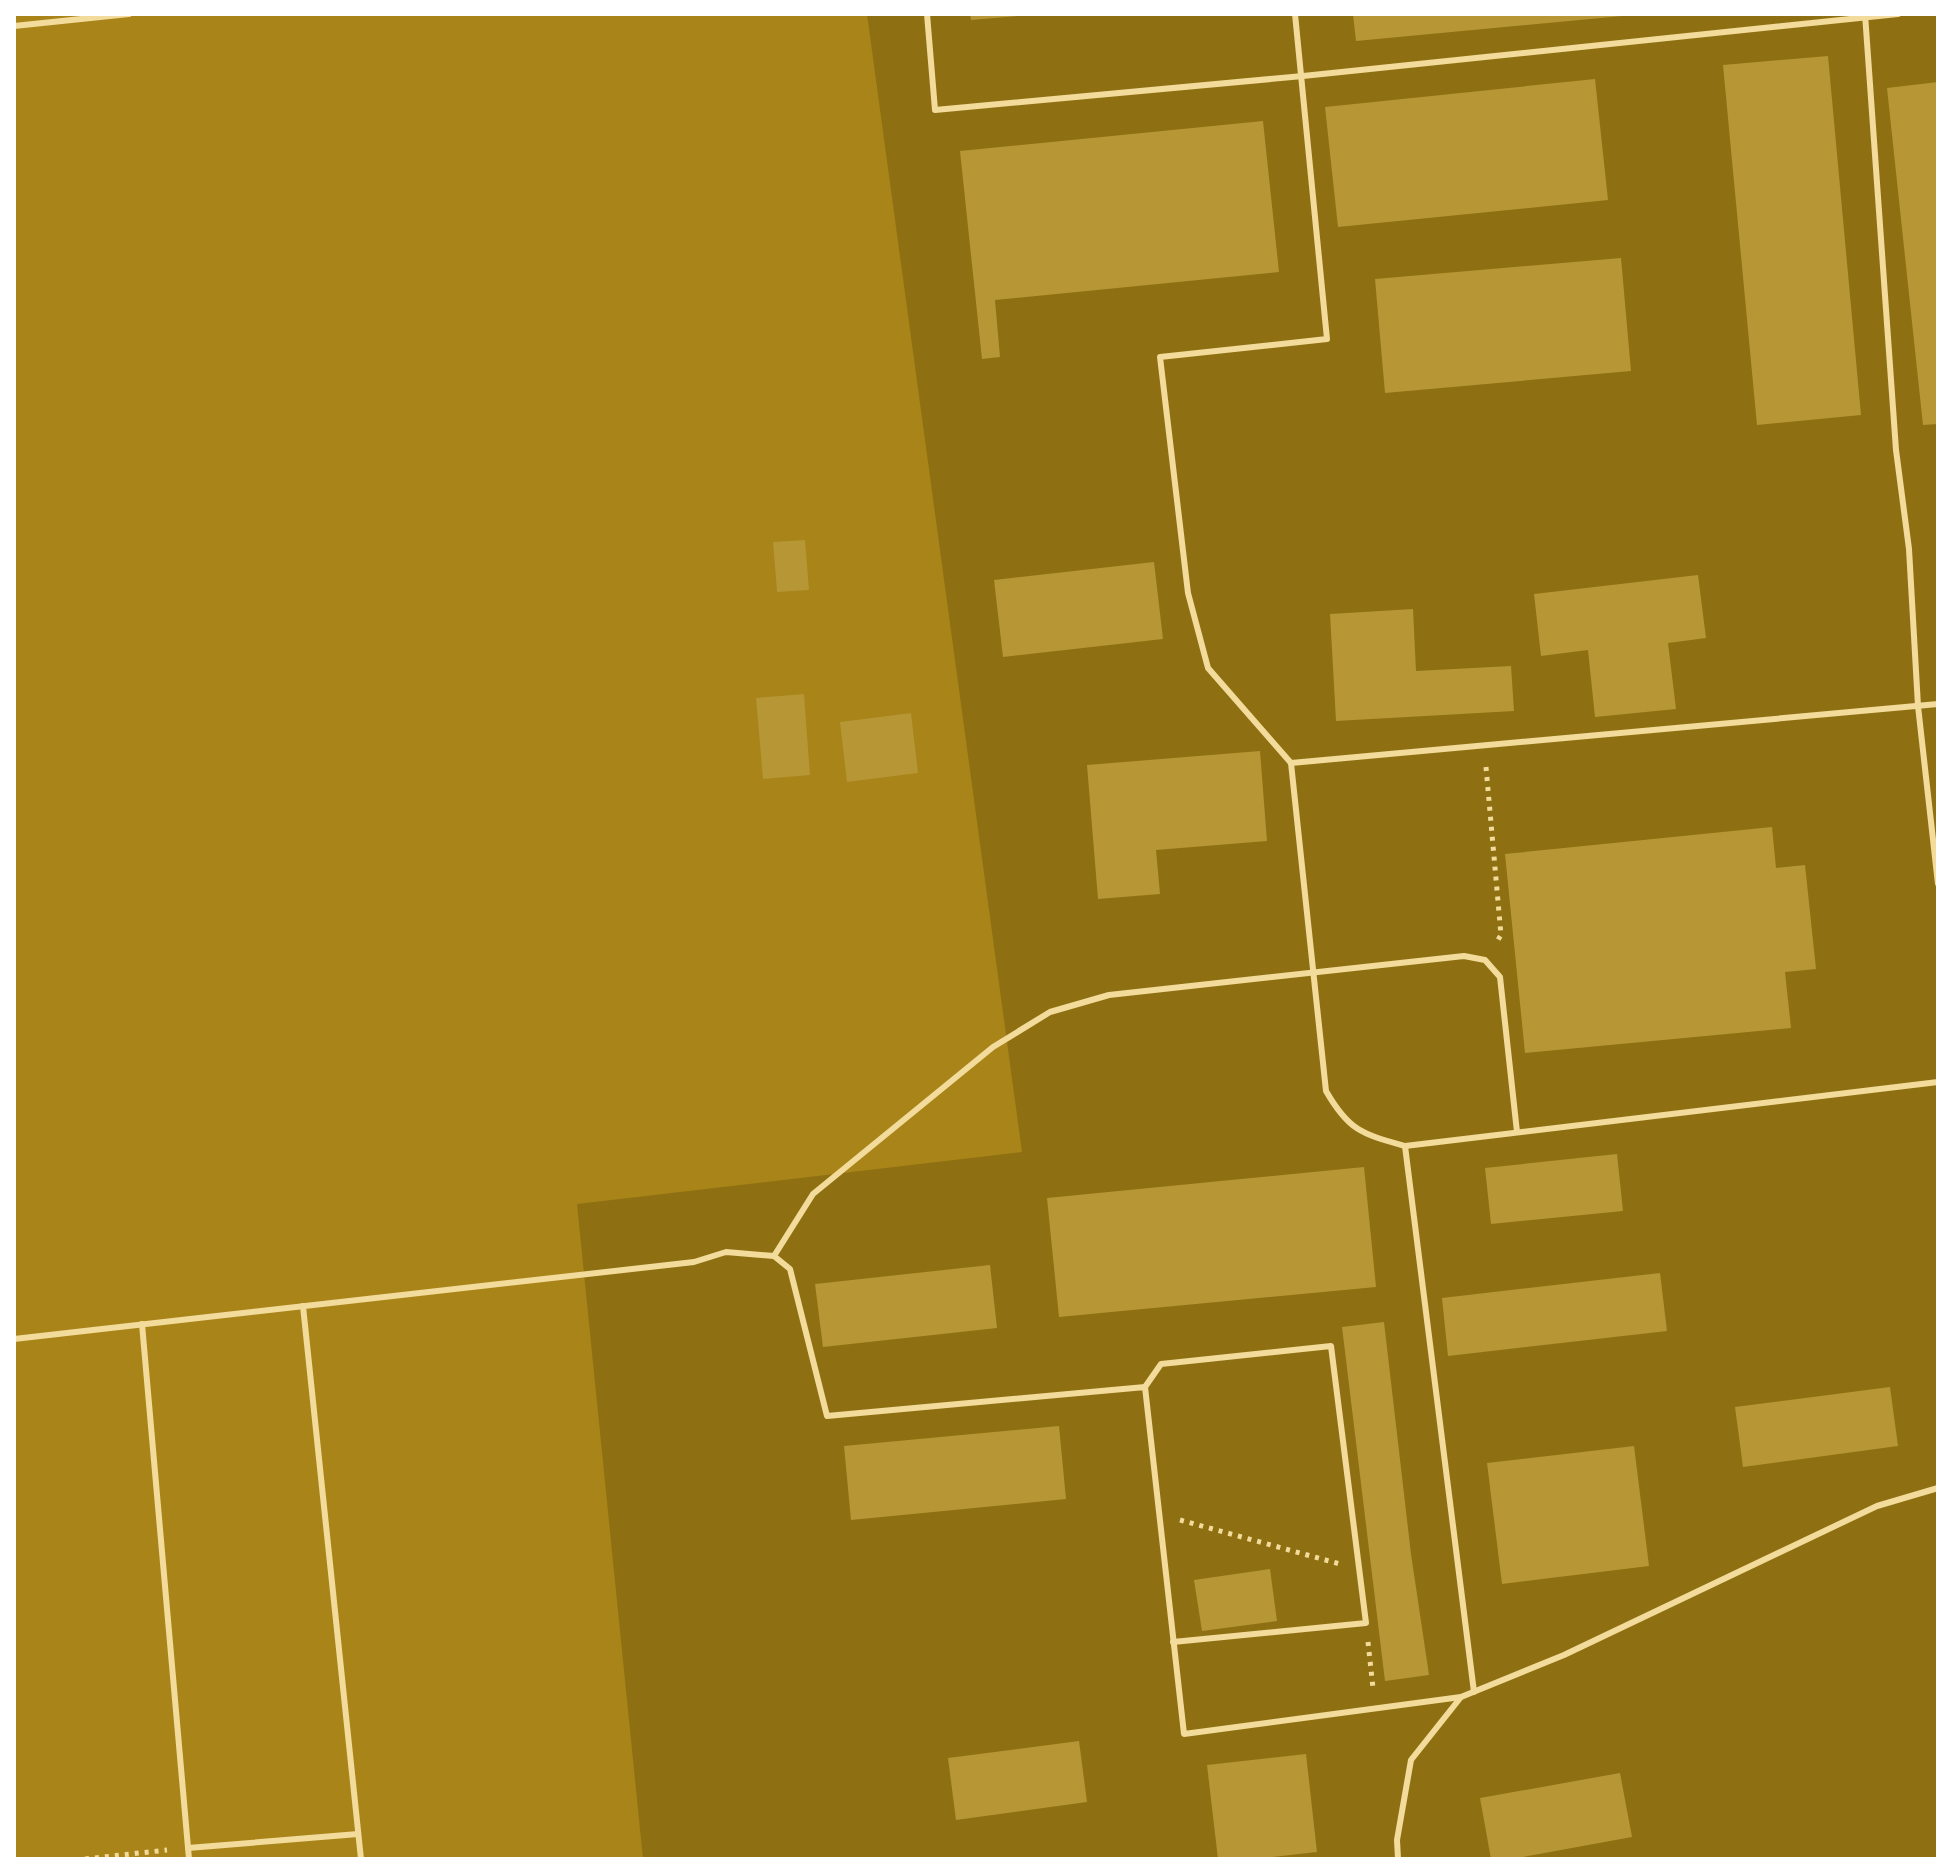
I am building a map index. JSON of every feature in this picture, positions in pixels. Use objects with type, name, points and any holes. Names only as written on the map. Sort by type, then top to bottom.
[{"type":"lane","points":[[14,26],[129,14]]},
{"type":"lane","points":[[927,14],[935,110],[1303,76],[1865,15],[1898,14]]},
{"type":"lane","points":[[1295,14],[1327,339],[1160,357],[1188,593],[1208,668],[1291,763],[1326,1091],[1341,1116],[1365,1134],[1405,1146],[1938,1082]]},
{"type":"lane","points":[[1865,15],[1896,450],[1909,549],[1918,706],[1938,884]]},
{"type":"lane","points":[[1291,763],[1938,704]]},
{"type":"lane","points":[[774,1256],[813,1194],[993,1047],[1050,1012],[1109,995],[1464,956],[1485,960],[1500,977],[1517,1132]]},
{"type":"lane","points":[[1405,1146],[1474,1692]]},
{"type":"lane","points":[[14,1339],[694,1262],[726,1252],[774,1256],[790,1269],[827,1416],[1145,1387]]},
{"type":"lane","points":[[303,1306],[361,1859]]},
{"type":"lane","points":[[142,1324],[189,1859]]},
{"type":"lane","points":[[1173,1642],[1366,1623],[1331,1346],[1161,1364],[1145,1387],[1173,1642],[1184,1734],[1461,1697],[1564,1655],[1877,1506],[1938,1488]]},
{"type":"lane","points":[[1398,1859],[1397,1840],[1411,1760],[1461,1697]]},
{"type":"lane","points":[[188,1848],[358,1834]]},
{"type":"path","points":[[1484,746],[1501,935],[1485,960]]},
{"type":"path","points":[[1159,1515],[1359,1569]]},
{"type":"path","points":[[1366,1623],[1372,1677]]},
{"type":"path","points":[[85,1859],[188,1848]]},
{"type":"shaded area","points":[[14,14],[867,14],[1022,1152],[577,1204],[643,1859],[14,1859]]},
{"type":"building","points":[[970,14],[1018,14],[1018,16],[971,20]]},
{"type":"building","points":[[1353,14],[1622,14],[1622,16],[1356,41]]},
{"type":"building","points":[[1828,56],[1861,415],[1757,425],[1723,65]]},
{"type":"building","points":[[1595,79],[1608,200],[1338,227],[1325,107]]},
{"type":"building","points":[[1938,82],[1938,424],[1923,425],[1887,88]]},
{"type":"building","points":[[1263,121],[1279,272],[995,300],[1000,357],[982,359],[960,151]]},
{"type":"building","points":[[1621,258],[1631,371],[1385,393],[1375,279]]},
{"type":"building","points":[[805,540],[809,590],[777,592],[773,542]]},
{"type":"building","points":[[1154,562],[1163,639],[1003,657],[994,580]]},
{"type":"building","points":[[1698,575],[1706,638],[1668,643],[1676,709],[1595,717],[1588,650],[1541,656],[1534,594]]},
{"type":"building","points":[[1413,609],[1416,671],[1511,666],[1514,711],[1336,721],[1330,614]]},
{"type":"building","points":[[804,694],[810,775],[763,779],[756,698]]},
{"type":"building","points":[[911,713],[918,773],[847,782],[840,722]]},
{"type":"building","points":[[1260,751],[1267,841],[1156,850],[1160,894],[1098,899],[1087,765]]},
{"type":"building","points":[[1772,827],[1776,868],[1805,865],[1816,969],[1785,972],[1791,1028],[1525,1053],[1505,854]]},
{"type":"building","points":[[1617,1154],[1623,1211],[1491,1224],[1485,1168]]},
{"type":"building","points":[[1364,1167],[1376,1287],[1059,1317],[1047,1198]]},
{"type":"building","points":[[990,1265],[997,1328],[823,1347],[815,1284]]},
{"type":"building","points":[[1660,1273],[1667,1331],[1448,1356],[1442,1298]]},
{"type":"building","points":[[1384,1322],[1411,1554],[1429,1675],[1385,1681],[1342,1327]]},
{"type":"building","points":[[1890,1387],[1898,1446],[1743,1467],[1735,1407]]},
{"type":"building","points":[[1059,1426],[1066,1499],[851,1520],[844,1446]]},
{"type":"building","points":[[1634,1446],[1649,1566],[1502,1584],[1487,1463]]},
{"type":"building","points":[[1270,1569],[1277,1621],[1202,1631],[1194,1580]]},
{"type":"building","points":[[1079,1741],[1087,1802],[956,1820],[948,1758]]},
{"type":"building","points":[[1306,1754],[1317,1852],[1255,1859],[1218,1859],[1207,1765]]},
{"type":"building","points":[[1620,1773],[1632,1837],[1512,1859],[1491,1859],[1480,1798]]}]
